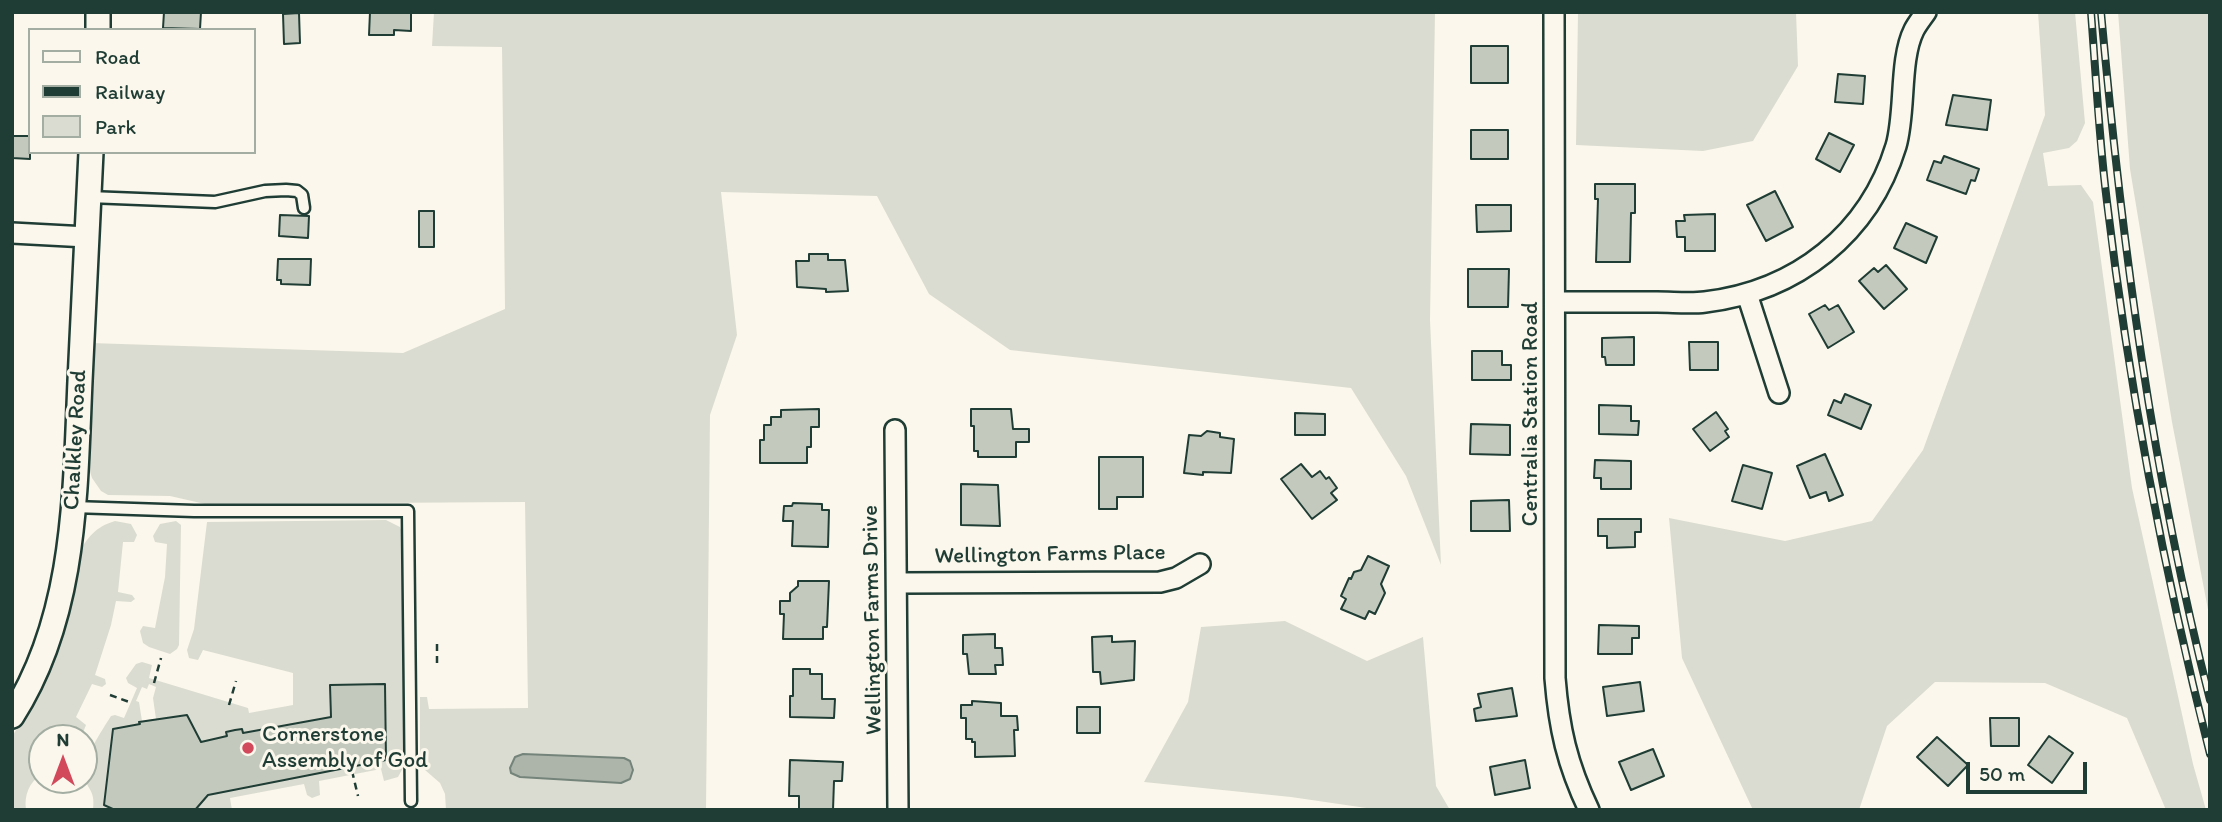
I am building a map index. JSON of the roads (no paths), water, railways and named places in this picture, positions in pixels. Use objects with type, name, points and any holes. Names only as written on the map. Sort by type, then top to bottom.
[{"type":"street","name":"Centralia Station Road","points":[[1554,12],[1555,678],[1563,743],[1577,785],[1589,810]]},
{"type":"street","points":[[1556,302],[1704,302],[1747,294],[1778,282],[1814,262],[1841,241],[1863,212],[1886,173],[1897,143],[1907,58],[1913,32],[1926,12]]},
{"type":"street","name":"Chalkley Road","points":[[12,716],[29,688],[53,628],[69,551],[91,154]]},
{"type":"street","points":[[12,233],[87,237]]},
{"type":"street","points":[[1747,294],[1779,393]]},
{"type":"street","name":"Wellington Farms Drive","points":[[895,430],[898,810]]},
{"type":"street","name":"Wellington Farms Place","points":[[898,583],[1160,582],[1176,578],[1200,564]]},
{"type":"lane","points":[[89,197],[215,202],[265,191],[286,190],[297,191],[302,195],[304,208]]},
{"type":"lane","points":[[73,507],[194,511],[408,511],[411,801]]},
{"type":"railway","points":[[2091,12],[2104,178],[2137,410],[2163,548],[2210,754]]},
{"type":"railway","points":[[2101,12],[2129,272],[2142,358],[2171,530],[2210,700]]},
{"type":"place","name":"Cornerstone Assembly of God","points":[[248,748]]}]
